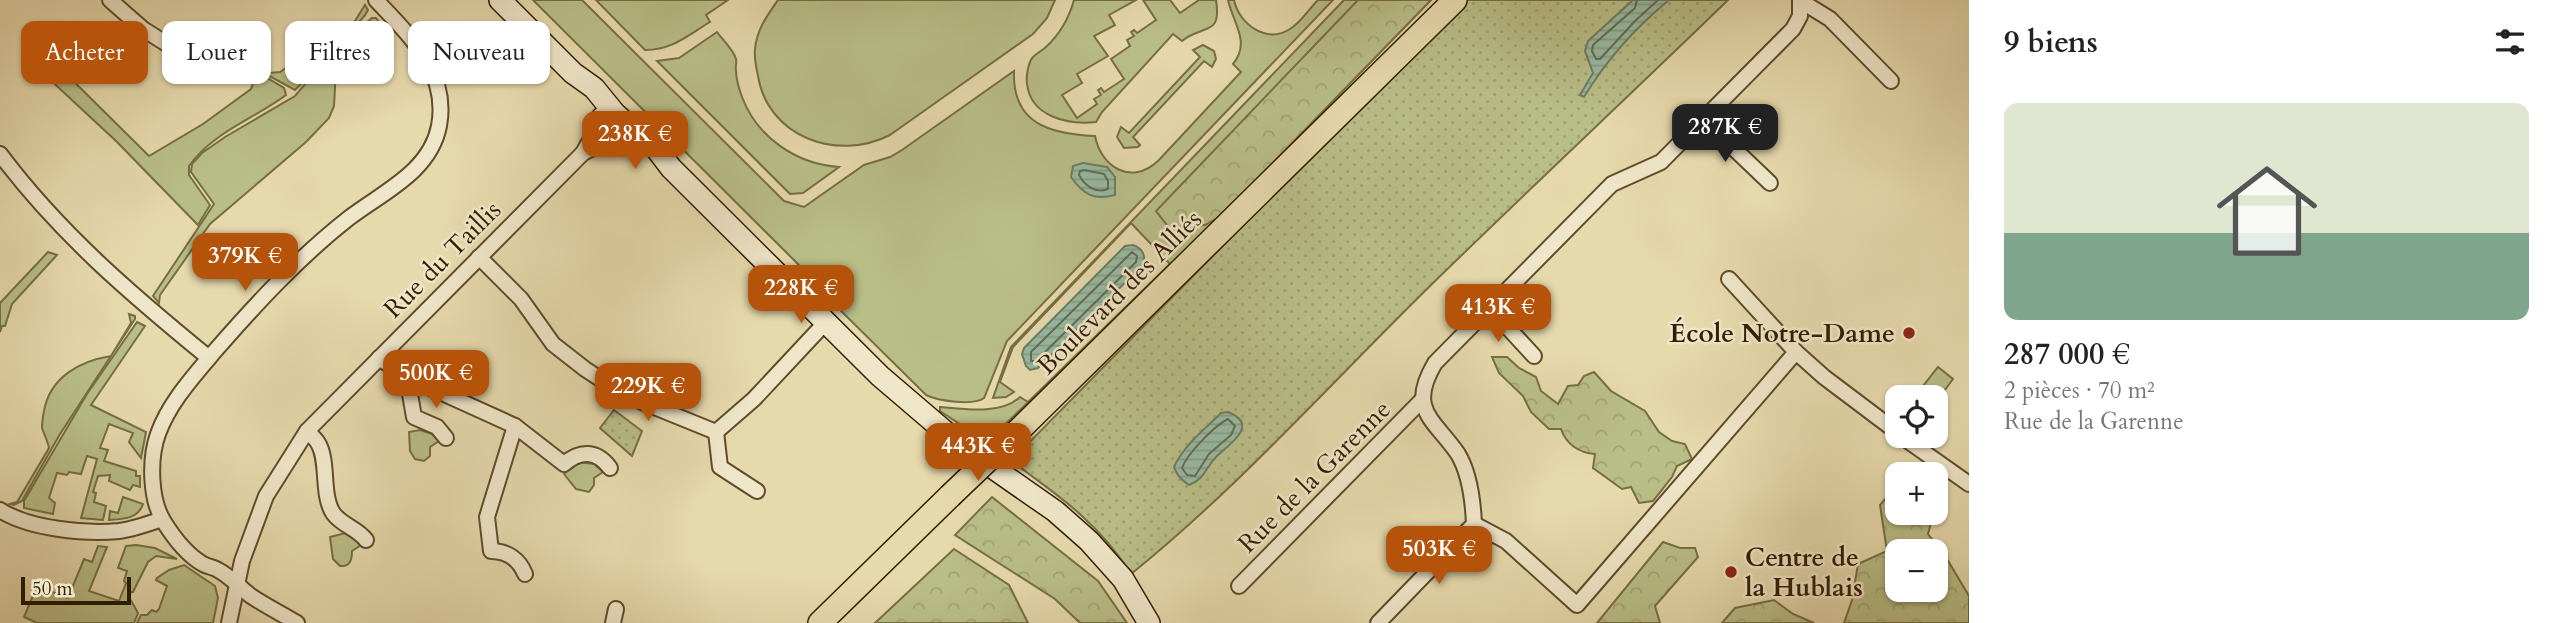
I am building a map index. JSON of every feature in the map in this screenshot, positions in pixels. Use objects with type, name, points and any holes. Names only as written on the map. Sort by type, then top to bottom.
[{"type":"main road","name":"Boulevard des Alliés","points":[[820,623],[1455,0]]},
{"type":"street","points":[[110,0],[142,29],[162,41]]},
{"type":"street","points":[[297,623],[219,570],[204,564],[178,542],[162,519],[155,493],[153,462],[157,435],[183,388],[240,323],[322,240],[406,177],[421,164],[433,146],[441,108],[438,85],[430,63],[416,42],[376,0]]},
{"type":"street","points":[[500,0],[573,74],[594,88],[612,125],[649,139],[671,168],[880,376],[963,447],[1055,511],[1089,541],[1123,579],[1149,623]]},
{"type":"street","name":"Rue de la Garenne","points":[[1800,1],[1830,19],[1891,81]]},
{"type":"street","name":"Rue de la Garenne","points":[[1474,524],[1467,474],[1458,455],[1429,419],[1423,400],[1425,380],[1435,363],[1612,184],[1661,162],[1793,29],[1800,16],[1800,1]]},
{"type":"street","points":[[1703,119],[1770,183]]},
{"type":"street","name":"Rue du Taillis","points":[[229,623],[242,561],[266,496],[307,431],[612,125]]},
{"type":"street","points":[[0,154],[50,215],[88,254],[145,306],[209,358]]},
{"type":"street","points":[[479,257],[522,299],[552,344],[585,369],[642,402],[716,432]]},
{"type":"street","points":[[1730,279],[1796,352],[1885,423]]},
{"type":"street","points":[[1489,307],[1534,356]]},
{"type":"street","points":[[716,432],[754,399],[827,323]]},
{"type":"street","points":[[1378,623],[1474,524],[1506,541],[1577,606],[1796,352]]},
{"type":"street","points":[[379,358],[407,377],[515,426],[564,464],[575,455],[590,452],[604,459],[610,468]]},
{"type":"street","points":[[407,377],[414,417],[437,427],[446,438]]},
{"type":"street","name":"Rue de la Garenne","points":[[1239,586],[1423,400]]},
{"type":"street","points":[[515,426],[487,517],[491,551],[501,551],[512,557],[521,564],[524,573]]},
{"type":"street","points":[[307,431],[319,444],[329,505],[333,514],[341,522],[361,533],[366,540]]},
{"type":"street","points":[[716,432],[720,467],[757,491]]},
{"type":"street","points":[[1918,448],[1969,484]]},
{"type":"street","points":[[0,510],[36,524],[79,530],[119,531],[162,519]]},
{"type":"green space","points":[[533,0],[582,0],[784,201],[804,207],[864,165],[890,157],[902,150],[1014,71],[1019,103],[1037,123],[1049,129],[1095,136],[1098,147],[1110,164],[1119,170],[1138,172],[1158,161],[1241,72],[1233,64],[1241,48],[1241,40],[1228,0],[1234,0],[1241,17],[1248,24],[1263,33],[1272,34],[1290,29],[1318,0],[1333,0],[1007,341],[984,398],[964,402],[926,395]]},
{"type":"green space","points":[[596,0],[728,0],[706,15],[710,22],[687,37],[672,45],[645,50]]},
{"type":"green space","points":[[778,0],[1055,0],[1047,18],[1033,34],[890,135],[870,143],[848,146],[808,139],[790,129],[775,115],[764,97],[755,59],[756,42],[766,17]]},
{"type":"green space","points":[[1074,0],[1136,0],[1109,15],[1115,25],[1094,36],[1108,56],[1077,74],[1082,83],[1062,95],[1077,118],[1097,104],[1094,99],[1101,95],[1098,90],[1101,88],[1104,92],[1124,79],[1111,59],[1130,46],[1127,40],[1134,36],[1131,32],[1134,30],[1137,33],[1156,20],[1143,0],[1170,0],[1180,13],[1199,0],[1216,0],[1217,12],[1216,20],[1209,28],[1182,41],[1173,34],[1096,122],[1085,123],[1063,120],[1043,111],[1030,95],[1027,81],[1031,60],[1060,31]]},
{"type":"green space","points":[[1344,0],[1431,0],[1221,216],[991,438],[984,440],[940,411],[940,407],[993,409],[1012,403],[1020,397],[1028,402],[1170,264],[1131,223],[1013,347],[1000,382],[1014,392],[1006,397],[993,398],[1011,347]]},
{"type":"green space","points":[[1358,0],[1431,0],[1221,216],[1205,225],[1170,229],[1156,211]]},
{"type":"green space","points":[[1465,0],[1728,0],[1429,287],[1247,471],[1131,574],[1119,556],[1077,511],[1011,461]]},
{"type":"green space","points":[[365,5],[368,10],[360,21],[355,21]]},
{"type":"green space","points":[[717,32],[735,56],[740,91],[757,124],[780,146],[793,154],[823,165],[839,167],[803,193],[790,194],[657,61],[679,58]]},
{"type":"green space","points":[[1203,45],[1214,51],[1216,59],[1212,67],[1204,61],[1133,137],[1140,145],[1124,148],[1117,137],[1121,127],[1129,133],[1200,57],[1193,50]]},
{"type":"green space","points":[[285,69],[285,84],[301,84],[295,90],[271,77],[271,73]]},
{"type":"green space","points":[[271,80],[284,88],[286,95],[222,135],[189,166],[189,175],[210,205],[198,225],[116,141],[55,84],[76,84],[149,156],[203,124],[251,89],[252,84],[271,84]]},
{"type":"green space","points":[[305,84],[335,84],[334,106],[329,118],[306,142],[210,224],[160,295],[159,303],[153,296],[214,204],[191,172],[192,164],[202,153],[225,137],[295,96]]},
{"type":"green space","points":[[48,252],[57,255],[12,304],[5,326],[2,326],[0,332],[0,303]]},
{"type":"green space","points":[[129,314],[135,316],[135,319],[113,353],[131,323]]},
{"type":"green space","points":[[137,322],[145,326],[91,405],[146,432],[141,458],[129,442],[133,433],[109,424],[100,448],[108,450],[104,461],[136,471],[136,476],[140,476],[140,487],[133,485],[130,490],[109,481],[110,475],[98,476],[93,492],[96,493],[94,502],[106,506],[103,520],[81,518],[97,459],[87,456],[81,474],[57,473],[49,498],[55,503],[53,514],[24,508],[24,501],[87,394]]},
{"type":"green space","points":[[111,356],[60,434],[22,501],[10,504],[17,502],[49,448],[42,424],[47,399],[53,389],[60,380],[78,367]]},
{"type":"green space","points":[[1492,357],[1507,357],[1519,368],[1536,377],[1541,391],[1558,404],[1568,386],[1578,385],[1584,376],[1594,372],[1611,391],[1645,411],[1659,432],[1672,441],[1685,444],[1692,459],[1677,466],[1653,501],[1639,503],[1631,487],[1622,489],[1593,468],[1595,454],[1574,447],[1561,429],[1549,429],[1531,412],[1523,396],[1499,373]]},
{"type":"green space","points":[[1938,367],[1953,379],[1948,386],[1924,385]]},
{"type":"green space","points":[[614,410],[642,431],[632,456],[600,428]]},
{"type":"green space","points":[[420,430],[432,434],[439,441],[430,447],[430,456],[424,461],[415,459],[410,451],[409,432]]},
{"type":"green space","points":[[578,462],[594,464],[603,472],[594,478],[594,485],[589,492],[576,489],[564,474]]},
{"type":"green space","points":[[123,497],[143,504],[141,509],[129,517],[109,520],[110,511],[118,513]]},
{"type":"green space","points":[[992,497],[1098,581],[1127,623],[1080,623],[1055,599],[955,535]]},
{"type":"green space","points":[[1885,499],[1885,525],[1930,525],[1928,534],[1932,539],[1885,539],[1880,505]]},
{"type":"green space","points":[[349,532],[361,545],[352,551],[348,564],[340,566],[333,559],[330,537]]},
{"type":"green space","points":[[1663,542],[1680,548],[1695,548],[1698,557],[1655,606],[1660,623],[1597,623]]},
{"type":"green space","points":[[98,546],[107,547],[89,591],[119,601],[126,583],[124,581],[127,571],[118,568],[126,546],[155,548],[177,559],[156,556],[148,562],[129,597],[138,613],[134,623],[37,623],[24,617],[37,586],[68,598],[84,559],[92,562]]},
{"type":"green space","points":[[954,549],[1009,585],[1028,623],[875,623]]},
{"type":"green space","points":[[1885,552],[1885,602],[1948,602],[1948,561],[1969,596],[1969,623],[1844,623],[1852,600],[1858,564]]},
{"type":"green space","points":[[184,565],[215,586],[218,598],[213,623],[137,623],[141,615],[159,609],[167,586],[156,580],[157,578]]},
{"type":"green space","points":[[1774,600],[1793,614],[1814,623],[1722,623],[1735,608]]},
{"type":"water","points":[[1633,0],[1669,0],[1622,45],[1584,97],[1580,95],[1593,73],[1585,51],[1588,41]]},
{"type":"water","points":[[1083,163],[1107,167],[1115,177],[1115,195],[1090,195],[1080,188],[1071,177],[1073,166]]},
{"type":"water","points":[[1133,245],[1143,252],[1144,264],[1038,368],[1030,370],[1022,354],[1024,348],[1125,246]]},
{"type":"water","points":[[1228,412],[1242,423],[1239,435],[1216,457],[1201,477],[1189,485],[1175,470],[1178,459],[1221,413]]},
{"type":"place","name":"École Notre-Dame","points":[[1909,333]]},
{"type":"place","name":"Centre de la Hublais","points":[[1731,572]]}]
